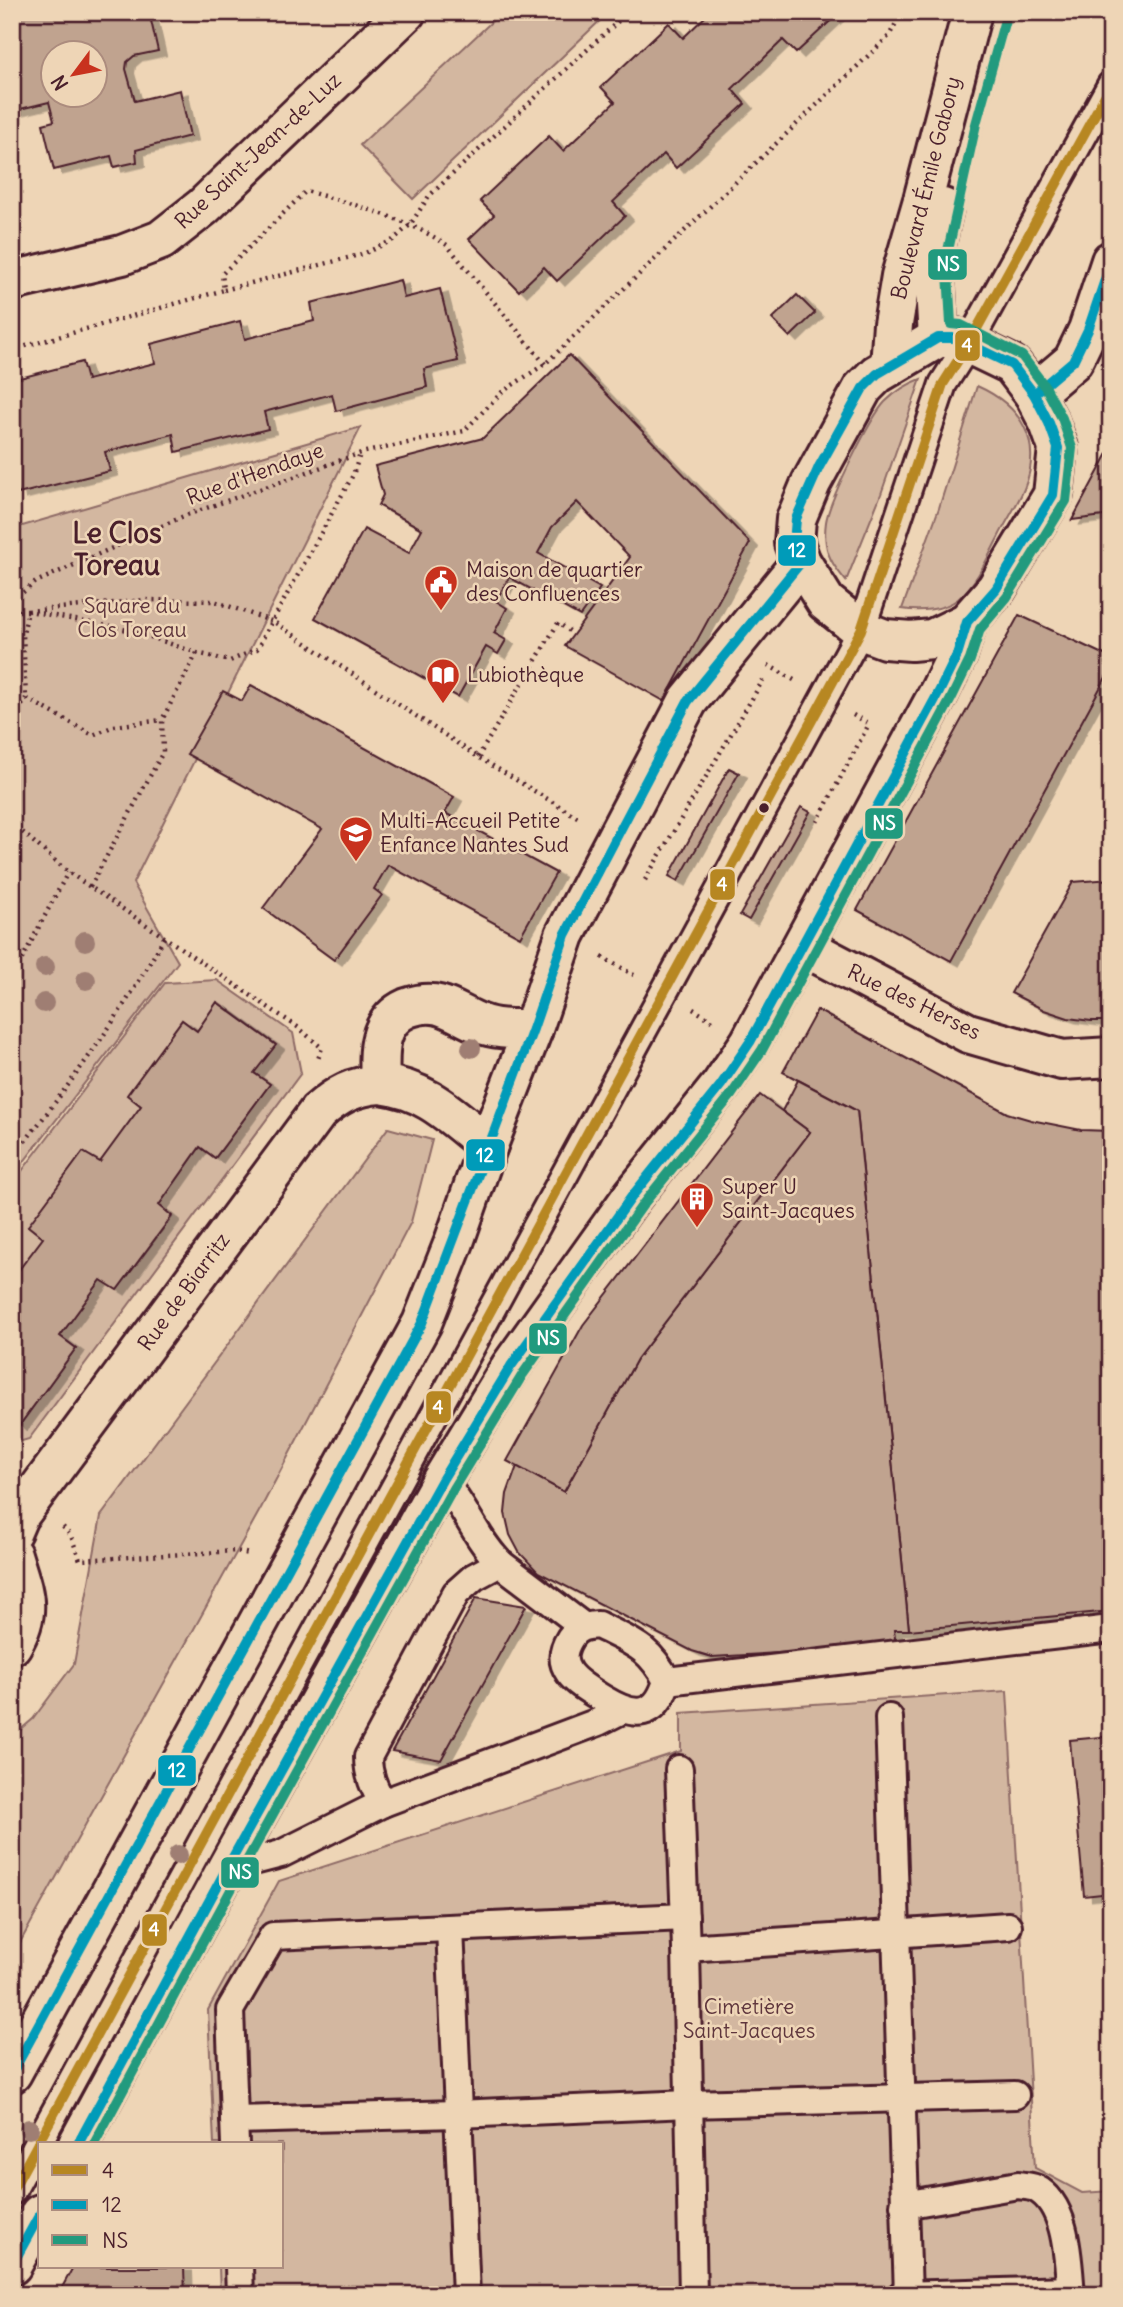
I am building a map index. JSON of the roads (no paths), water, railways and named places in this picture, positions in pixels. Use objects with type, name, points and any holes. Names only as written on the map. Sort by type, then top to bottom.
[{"type":"main road","name":"Rue Saint-Jean-de-Luz","points":[[12,281],[122,255],[161,240],[202,206],[406,12]]},
{"type":"main road","name":"Boulevard Émile Gabory","points":[[890,366],[893,324],[901,276],[972,12]]},
{"type":"main road","name":"Boulevard Émile Gabory","points":[[954,340],[933,254],[962,121],[993,12]]},
{"type":"main road","points":[[1034,394],[1073,361],[1088,330],[1111,261]]},
{"type":"main road","points":[[954,340],[1013,365],[1034,394],[1049,422],[1058,448],[1053,495],[996,589],[967,622],[932,639],[911,642],[885,639],[861,630],[826,602],[801,562],[794,543],[796,519],[810,483],[863,388],[890,366],[954,340]]},
{"type":"main road","points":[[12,2073],[422,1323],[533,1029],[565,935],[688,701],[801,562]]},
{"type":"main road","points":[[79,2142],[442,1480],[511,1366],[633,1195],[750,1042],[939,692],[957,655],[967,622]]},
{"type":"main road","name":"Rue des Herses","points":[[803,946],[968,1033],[1062,1060],[1111,1057]]},
{"type":"main road","points":[[488,1144],[445,1108],[420,1094],[399,1086],[380,1084],[379,1049],[384,1028],[397,1013],[418,1004],[435,1003],[457,1011],[477,1023],[498,1028],[533,1029]]},
{"type":"main road","name":"Rue de Biarritz","points":[[15,1524],[318,1112],[337,1095],[361,1085],[380,1084]]},
{"type":"main road","points":[[12,1555],[25,1610],[22,1628],[12,1645]]},
{"type":"main road","points":[[12,2265],[38,2218]]},
{"type":"lane","points":[[39,2142],[861,630],[943,384],[954,340],[1111,85]]},
{"type":"lane","points":[[442,1480],[455,1494],[489,1552],[583,1626]]},
{"type":"lane","points":[[383,1803],[370,1777],[368,1757],[456,1592],[474,1577],[500,1563]]},
{"type":"lane","points":[[598,1625],[646,1650],[659,1665],[667,1681],[662,1700],[651,1708],[638,1712],[622,1710],[578,1683],[563,1661],[565,1647],[575,1631],[583,1626],[598,1625]]},
{"type":"lane","points":[[667,1681],[1111,1629]]},
{"type":"lane","points":[[227,1868],[281,1854],[383,1803],[598,1723],[622,1710]]},
{"type":"lane","points":[[889,1718],[908,2295]]},
{"type":"lane","points":[[680,1769],[693,2295]]},
{"type":"lane","points":[[685,1917],[273,1936],[230,2010],[234,2132],[457,2114],[1015,2095]]},
{"type":"lane","points":[[686,1948],[1009,1926]]},
{"type":"lane","points":[[450,1928],[466,2295]]},
{"type":"lane","points":[[12,2191],[38,2143]]},
{"type":"lane","points":[[901,2295],[1070,2292],[1061,2222],[1051,2202],[1034,2188],[1018,2185],[904,2205]]},
{"type":"lane","points":[[239,2268],[240,2295]]},
{"type":"place","name":"Maison de quartier des Confluences","points":[[441,612]]},
{"type":"place","name":"Lubiothèque","points":[[443,705]]},
{"type":"place","name":"Multi-Accueil Petite Enfance Nantes Sud","points":[[356,863]]},
{"type":"place","name":"Super U Saint-Jacques","points":[[697,1229]]},
{"type":"district","name":"Le Clos Toreau","points":[[117,549]]},
{"type":"park label","name":"Square du Clos Toreau","points":[[132,618]]},
{"type":"park label","name":"Cimetière Saint-Jacques","points":[[749,2019]]}]
